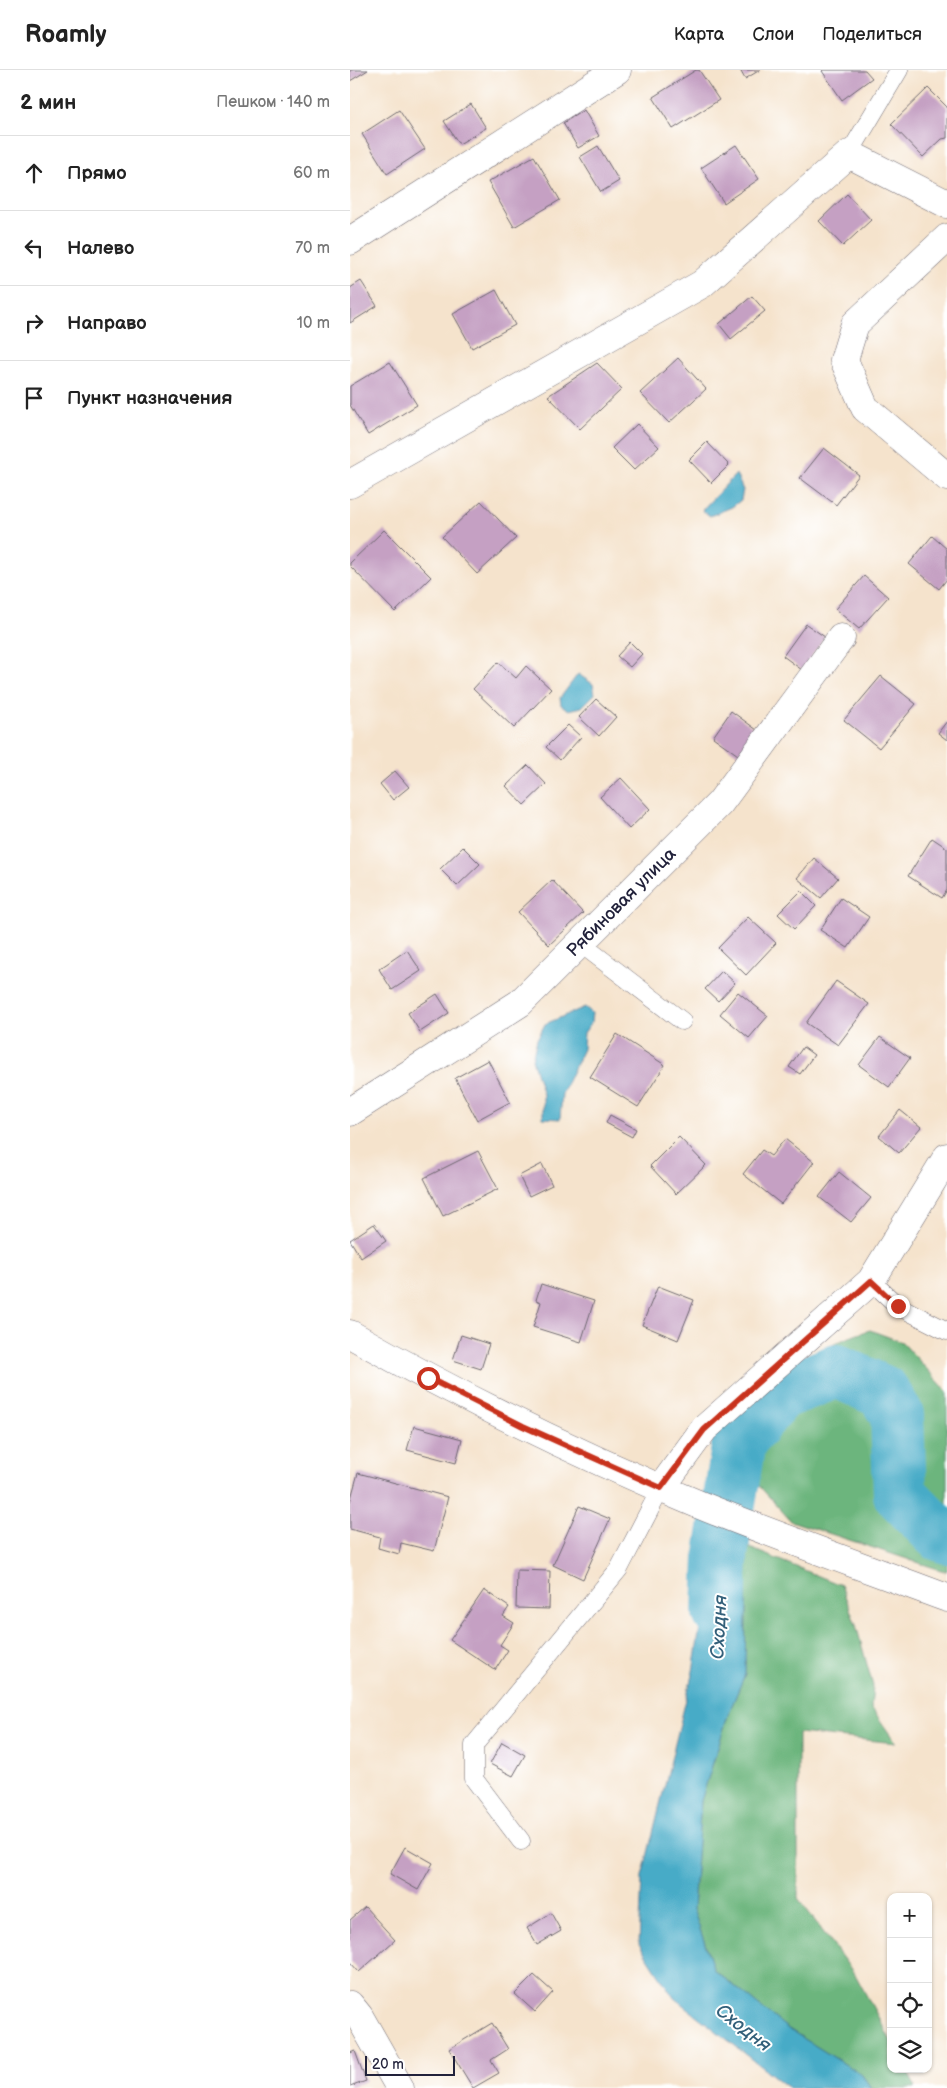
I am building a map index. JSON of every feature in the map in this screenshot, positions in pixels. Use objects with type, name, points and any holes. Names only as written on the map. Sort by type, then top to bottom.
[{"type":"street","points":[[350,241],[617,70]]},
{"type":"street","points":[[350,484],[702,284],[849,154],[947,204]]},
{"type":"street","points":[[947,238],[855,324],[844,360],[865,408],[947,476]]},
{"type":"street","name":"Рябиновая улица","points":[[350,1112],[520,1003],[720,803],[841,638]]},
{"type":"street","points":[[661,1488],[704,1430],[871,1281],[947,1157]]},
{"type":"street","points":[[350,1334],[428,1378],[514,1422],[661,1488],[700,1505],[947,1598]]},
{"type":"street","points":[[350,2005],[359,2016],[400,2088]]},
{"type":"lane","points":[[849,154],[899,70]]},
{"type":"lane","points":[[580,943],[682,1022]]},
{"type":"lane","points":[[871,1281],[898,1306],[947,1331]]},
{"type":"lane","points":[[521,1841],[474,1779],[474,1745],[619,1569],[661,1488]]},
{"type":"green space","points":[[870,1330],[902,1342],[947,1391],[947,1572],[791,1521],[751,1477],[749,1441],[781,1424],[795,1388],[810,1362],[833,1345]]},
{"type":"green space","points":[[747,1547],[841,1585],[856,1625],[873,1686],[871,1707],[896,1743],[798,1733],[798,1898],[856,1976],[887,2034],[887,2073],[908,2073],[916,2088],[871,2088],[862,2075],[787,2028],[714,1970],[693,1909],[701,1801],[728,1715],[745,1674]]},
{"type":"water","points":[[736,474],[743,490],[741,500],[732,507],[710,516],[702,510]]},
{"type":"water","points":[[578,674],[593,684],[595,694],[582,707],[569,710],[561,705],[560,698]]},
{"type":"water","points":[[585,1007],[592,1013],[591,1023],[584,1033],[583,1049],[562,1094],[560,1119],[543,1118],[543,1095],[532,1059],[537,1039],[545,1024]]},
{"type":"water","points":[[706,1529],[747,1547],[745,1674],[728,1715],[701,1801],[693,1909],[714,1970],[787,2028],[862,2075],[871,2088],[789,2088],[674,1998],[639,1944],[642,1877],[693,1671],[702,1615]]},
{"type":"building","points":[[350,70],[368,70],[350,81]]},
{"type":"building","points":[[696,70],[699,70],[719,100],[673,129],[653,97]]},
{"type":"building","points":[[740,70],[760,70],[745,79]]},
{"type":"building","points":[[823,70],[865,70],[872,78],[842,100]]},
{"type":"building","points":[[928,88],[947,107],[947,138],[942,139],[923,157],[891,124]]},
{"type":"building","points":[[471,104],[486,128],[459,144],[444,121]]},
{"type":"building","points":[[399,110],[425,149],[387,174],[362,134]]},
{"type":"building","points":[[584,110],[599,136],[578,148],[563,123]]},
{"type":"building","points":[[736,145],[759,179],[724,203],[701,168]]},
{"type":"building","points":[[598,146],[619,181],[601,192],[580,157]]},
{"type":"building","points":[[534,156],[560,200],[514,227],[488,182]]},
{"type":"building","points":[[847,194],[871,220],[843,246],[819,221]]},
{"type":"building","points":[[361,281],[377,306],[350,323],[350,288]]},
{"type":"building","points":[[496,290],[515,325],[472,348],[453,314]]},
{"type":"building","points":[[752,296],[765,311],[731,339],[719,324]]},
{"type":"building","points":[[678,358],[706,389],[669,423],[640,393]]},
{"type":"building","points":[[390,362],[417,405],[368,435],[350,405],[350,386]]},
{"type":"building","points":[[597,363],[622,389],[580,429],[548,396]]},
{"type":"building","points":[[637,424],[659,447],[634,470],[612,448]]},
{"type":"building","points":[[707,442],[729,465],[711,483],[689,460]]},
{"type":"building","points":[[824,448],[859,475],[836,505],[800,478]]},
{"type":"building","points":[[481,501],[516,538],[477,574],[442,537]]},
{"type":"building","points":[[384,530],[431,577],[395,612],[350,566],[350,563]]},
{"type":"building","points":[[932,536],[947,549],[947,579],[939,589],[909,564]]},
{"type":"building","points":[[864,576],[888,597],[859,629],[835,609]]},
{"type":"building","points":[[806,624],[825,637],[802,670],[783,656]]},
{"type":"building","points":[[630,642],[642,654],[630,667],[617,656]]},
{"type":"building","points":[[498,662],[516,678],[526,666],[551,689],[514,728],[473,689]]},
{"type":"building","points":[[881,676],[916,704],[879,748],[844,720]]},
{"type":"building","points":[[596,699],[616,717],[599,736],[579,717]]},
{"type":"building","points":[[731,711],[757,730],[738,755],[713,737]]},
{"type":"building","points":[[947,721],[947,740],[938,733]]},
{"type":"building","points":[[568,725],[581,737],[560,760],[546,747]]},
{"type":"building","points":[[528,765],[546,784],[524,805],[506,786]]},
{"type":"building","points":[[395,771],[409,787],[393,800],[380,784]]},
{"type":"building","points":[[621,778],[650,809],[629,829],[600,797]]},
{"type":"building","points":[[932,838],[947,848],[947,890],[942,898],[908,876]]},
{"type":"building","points":[[463,847],[480,864],[457,886],[440,869]]},
{"type":"building","points":[[814,858],[838,878],[821,898],[797,878]]},
{"type":"building","points":[[552,880],[583,913],[549,945],[518,912]]},
{"type":"building","points":[[801,891],[816,906],[794,929],[778,914]]},
{"type":"building","points":[[841,898],[869,917],[848,948],[820,930]]},
{"type":"building","points":[[748,917],[776,943],[746,975],[718,948]]},
{"type":"building","points":[[407,950],[421,971],[392,990],[379,969]]},
{"type":"building","points":[[722,971],[735,983],[718,1001],[705,989]]},
{"type":"building","points":[[836,981],[869,1004],[838,1045],[806,1023]]},
{"type":"building","points":[[738,992],[768,1016],[749,1038],[720,1014]]},
{"type":"building","points":[[437,994],[449,1013],[420,1032],[408,1013]]},
{"type":"building","points":[[617,1034],[665,1065],[638,1107],[590,1077]]},
{"type":"building","points":[[880,1037],[910,1058],[889,1087],[859,1065]]},
{"type":"building","points":[[803,1047],[814,1055],[800,1074],[789,1067]]},
{"type":"building","points":[[488,1060],[510,1102],[477,1120],[455,1078]]},
{"type":"building","points":[[900,1110],[921,1127],[899,1153],[879,1136]]},
{"type":"building","points":[[610,1115],[636,1129],[632,1137],[606,1123]]},
{"type":"building","points":[[679,1137],[706,1165],[676,1194],[650,1166]]},
{"type":"building","points":[[785,1139],[814,1162],[781,1204],[743,1174],[762,1150],[771,1156]]},
{"type":"building","points":[[478,1151],[498,1189],[443,1216],[424,1178]]},
{"type":"building","points":[[542,1164],[552,1185],[529,1196],[519,1176]]},
{"type":"building","points":[[839,1172],[871,1198],[851,1222],[819,1197]]},
{"type":"building","points":[[374,1224],[386,1241],[361,1258],[350,1240]]},
{"type":"building","points":[[541,1284],[594,1301],[581,1342],[533,1327],[541,1302],[536,1300]]},
{"type":"building","points":[[658,1286],[694,1300],[678,1340],[642,1325]]},
{"type":"building","points":[[461,1335],[489,1344],[481,1369],[453,1360]]},
{"type":"building","points":[[414,1426],[462,1439],[456,1463],[407,1450]]},
{"type":"building","points":[[358,1473],[448,1497],[434,1551],[401,1543],[399,1554],[378,1548],[380,1537],[350,1529],[350,1502]]},
{"type":"building","points":[[579,1506],[610,1519],[583,1579],[553,1565]]},
{"type":"building","points":[[517,1570],[550,1571],[549,1609],[516,1608]]},
{"type":"building","points":[[484,1590],[509,1607],[503,1616],[514,1623],[500,1645],[508,1650],[495,1670],[450,1640]]},
{"type":"building","points":[[502,1742],[525,1755],[513,1776],[490,1764]]},
{"type":"building","points":[[405,1847],[433,1863],[418,1890],[390,1874]]},
{"type":"building","points":[[365,1907],[395,1940],[359,1972],[350,1962],[350,1920]]},
{"type":"building","points":[[551,1913],[561,1931],[537,1945],[527,1928]]},
{"type":"building","points":[[534,1975],[553,1992],[535,2012],[515,1994]]},
{"type":"building","points":[[492,2023],[508,2049],[491,2060],[499,2073],[473,2088],[449,2049]]},
{"type":"building","points":[[355,2051],[366,2081],[350,2087],[350,2053]]},
{"type":"waterway","name":"Сходня","points":[[719,1612],[721,1554],[739,1441],[780,1393],[837,1371],[883,1392],[897,1415],[900,1494],[939,1534],[947,1537]]},
{"type":"route","points":[[428,1378],[523,1426],[661,1488],[704,1430],[829,1316],[871,1281],[898,1306]]}]
